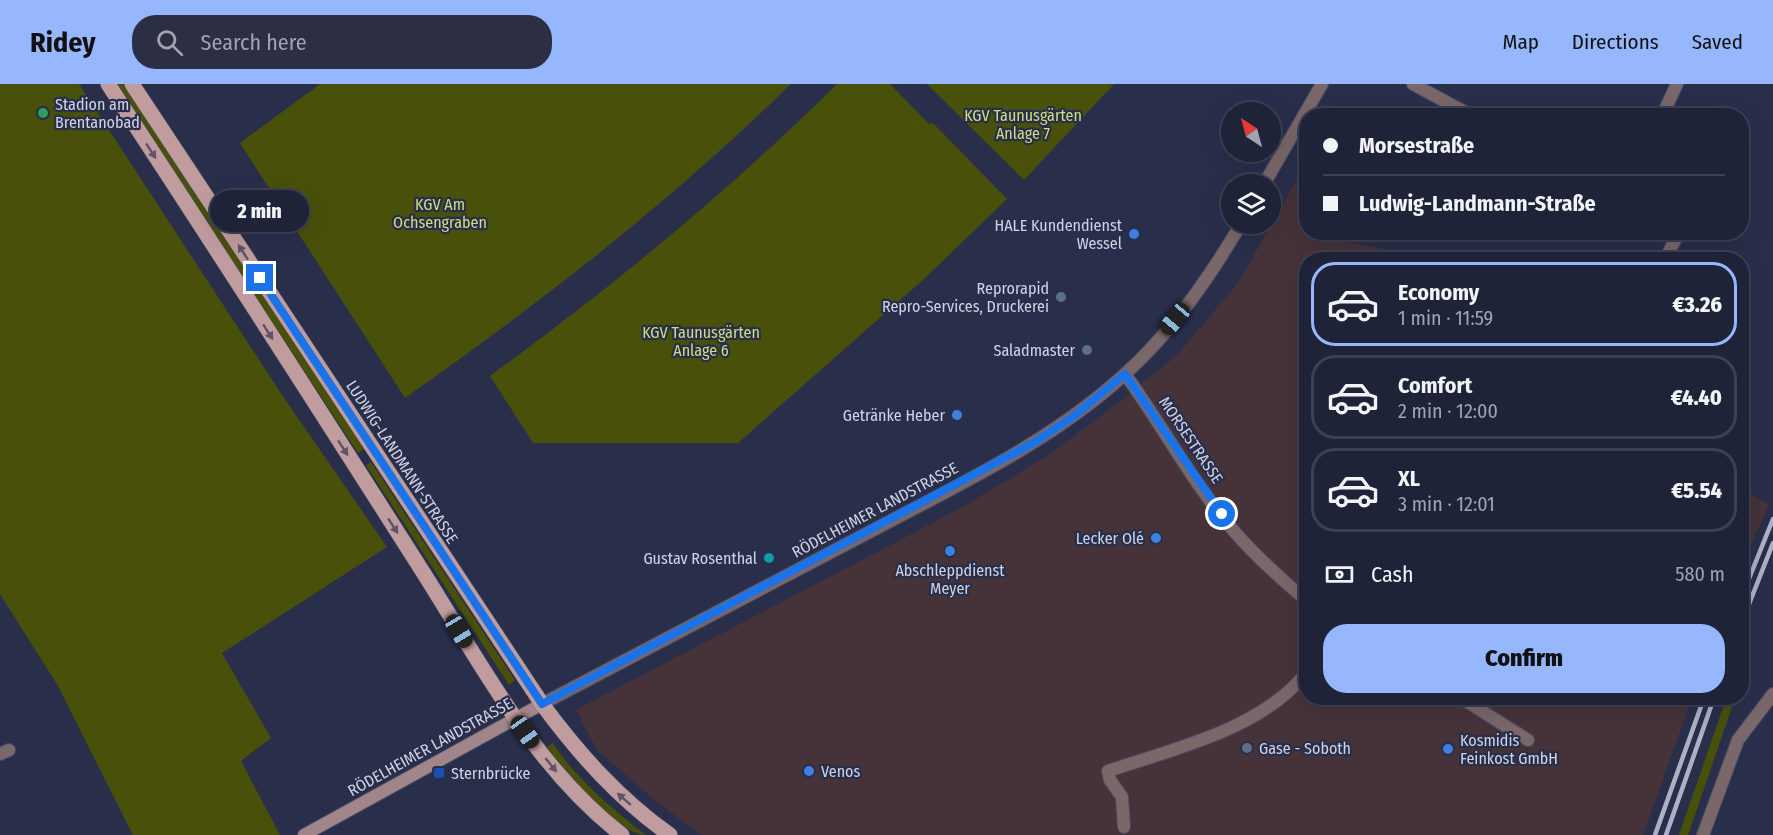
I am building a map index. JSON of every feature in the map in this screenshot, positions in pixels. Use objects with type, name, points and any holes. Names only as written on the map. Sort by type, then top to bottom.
[{"type":"main road","points":[[108,84],[423,571],[495,690],[572,789],[622,835]]},
{"type":"main road","name":"LUDWIG-LANDMANN-STRASSE","points":[[132,84],[542,704],[579,753],[610,786],[670,835]]},
{"type":"main road","name":"RÖDELHEIMER LANDSTRASSE","points":[[304,835],[542,704]]},
{"type":"street","points":[[1308,108],[1322,84]]},
{"type":"street","points":[[1413,84],[1457,108]]},
{"type":"street","points":[[1666,108],[1677,84]]},
{"type":"street","points":[[1269,174],[1299,123]]},
{"type":"street","name":"RÖDELHEIMER LANDSTRASSE","points":[[542,704],[1035,442],[1074,416],[1125,374],[1188,304],[1235,234]]},
{"type":"street","name":"MORSESTRASSE","points":[[1125,374],[1233,530],[1274,573],[1299,594]]},
{"type":"street","points":[[1124,827],[1122,797],[1110,780],[1108,771],[1212,736],[1274,703],[1299,682]]},
{"type":"street","points":[[1703,835],[1738,740],[1773,694]]},
{"type":"street","points":[[1472,705],[1528,740]]},
{"type":"shaded area","points":[[1299,176],[1299,240],[1339,240],[1401,252],[1299,252],[1299,705],[1689,705],[1643,835],[701,835],[657,802],[597,750],[576,710],[959,509],[1049,455],[1178,354],[1238,283],[1266,234],[1281,234],[1281,207]]},
{"type":"shaded area","points":[[1749,492],[1769,505],[1749,549]]},
{"type":"green space","points":[[0,84],[79,84],[282,395],[387,547],[222,653],[271,738],[241,761],[280,835],[133,835],[58,686],[0,594]]},
{"type":"green space","points":[[116,84],[123,84],[364,449],[358,453]]},
{"type":"green space","name":"KGV Am Ochsengraben","points":[[320,84],[791,84],[700,169],[604,249],[506,325],[405,398],[240,143]]},
{"type":"green space","name":"KGV Taunusgärten Anlage 6","points":[[837,84],[890,84],[929,124],[933,123],[1007,199],[924,279],[738,443],[533,443],[490,376],[669,237],[796,124]]},
{"type":"green space","name":"KGV Taunusgärten Anlage 7","points":[[927,84],[1114,84],[1024,180]]},
{"type":"green space","points":[[371,462],[515,680],[509,685],[366,465]]},
{"type":"green space","points":[[1724,705],[1730,705],[1732,707],[1688,835],[1679,835]]},
{"type":"green space","points":[[553,743],[584,781],[646,835],[634,832],[621,824],[592,800],[547,747]]},
{"type":"railway","points":[[1749,579],[1773,519]]},
{"type":"railway","points":[[1749,604],[1773,543]]},
{"type":"railway","points":[[1655,835],[1701,705]]},
{"type":"railway","points":[[1666,835],[1712,705]]},
{"type":"place","name":"Stadion am Brentanobad","points":[[43,113]]},
{"type":"place","name":"HALE Kundendienst Wessel","points":[[1134,234]]},
{"type":"place","name":"Reprorapid Repro-Services, Druckerei","points":[[1061,297]]},
{"type":"place","name":"Saladmaster","points":[[1087,350]]},
{"type":"place","name":"Getränke Heber","points":[[957,415]]},
{"type":"place","name":"Lecker Olé","points":[[1156,538]]},
{"type":"place","name":"Abschleppdienst Meyer","points":[[950,551]]},
{"type":"place","name":"Gustav Rosenthal","points":[[769,558]]},
{"type":"place","name":"Gase - Soboth","points":[[1247,748]]},
{"type":"place","name":"Kosmidis Feinkost GmbH","points":[[1448,749]]},
{"type":"place","name":"Venos","points":[[809,771]]},
{"type":"place","name":"Sternbrücke","points":[[439,773]]},
{"type":"route","points":[[260,278],[542,704],[955,487],[1035,442],[1074,416],[1125,374],[1222,514]]}]
